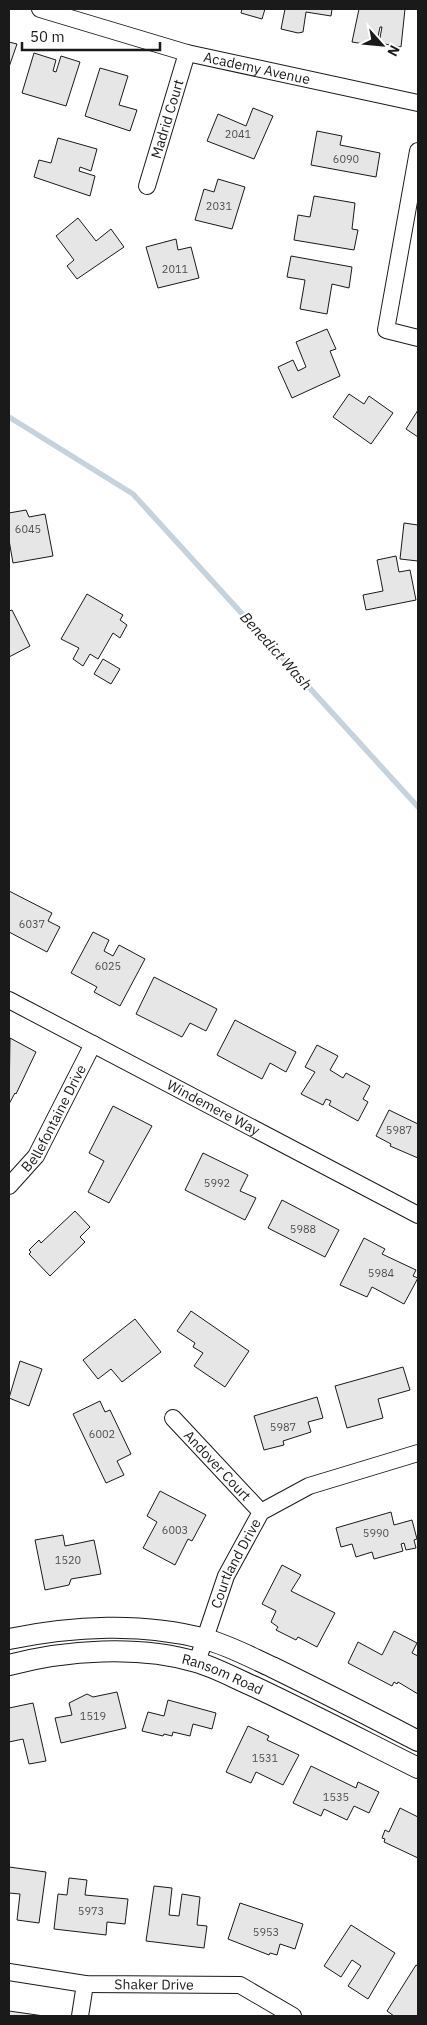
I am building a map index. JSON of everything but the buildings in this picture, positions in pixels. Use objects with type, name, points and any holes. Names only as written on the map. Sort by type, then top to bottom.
[{"type":"street","name":"Academy Avenue","points":[[40,9],[187,53],[418,103]]},
{"type":"street","name":"Madrid Court","points":[[147,186],[187,53]]},
{"type":"street","points":[[418,151],[386,330],[418,338]]},
{"type":"street","name":"Windemere Way","points":[[9,1000],[418,1215]]},
{"type":"street","name":"Bellefontaine Drive","points":[[9,1186],[36,1156],[93,1044]]},
{"type":"street","name":"Andover Court","points":[[173,1418],[261,1512]]},
{"type":"street","name":"Courtland Drive","points":[[197,1662],[226,1576],[261,1512],[308,1486],[418,1453]]},
{"type":"street","name":"Ransom Road","points":[[9,1639],[79,1629],[130,1629],[175,1633],[206,1639],[286,1674],[418,1741]]},
{"type":"street","name":"Ransom Road","points":[[9,1665],[79,1653],[126,1652],[169,1656],[197,1662],[276,1697],[418,1768]]},
{"type":"street","name":"Shaker Drive","points":[[9,1972],[85,1984],[240,1985],[293,2016]]},
{"type":"street","points":[[80,2016],[85,1984]]},
{"type":"waterway","name":"Benedict Wash","points":[[9,417],[133,494],[418,807]]}]
